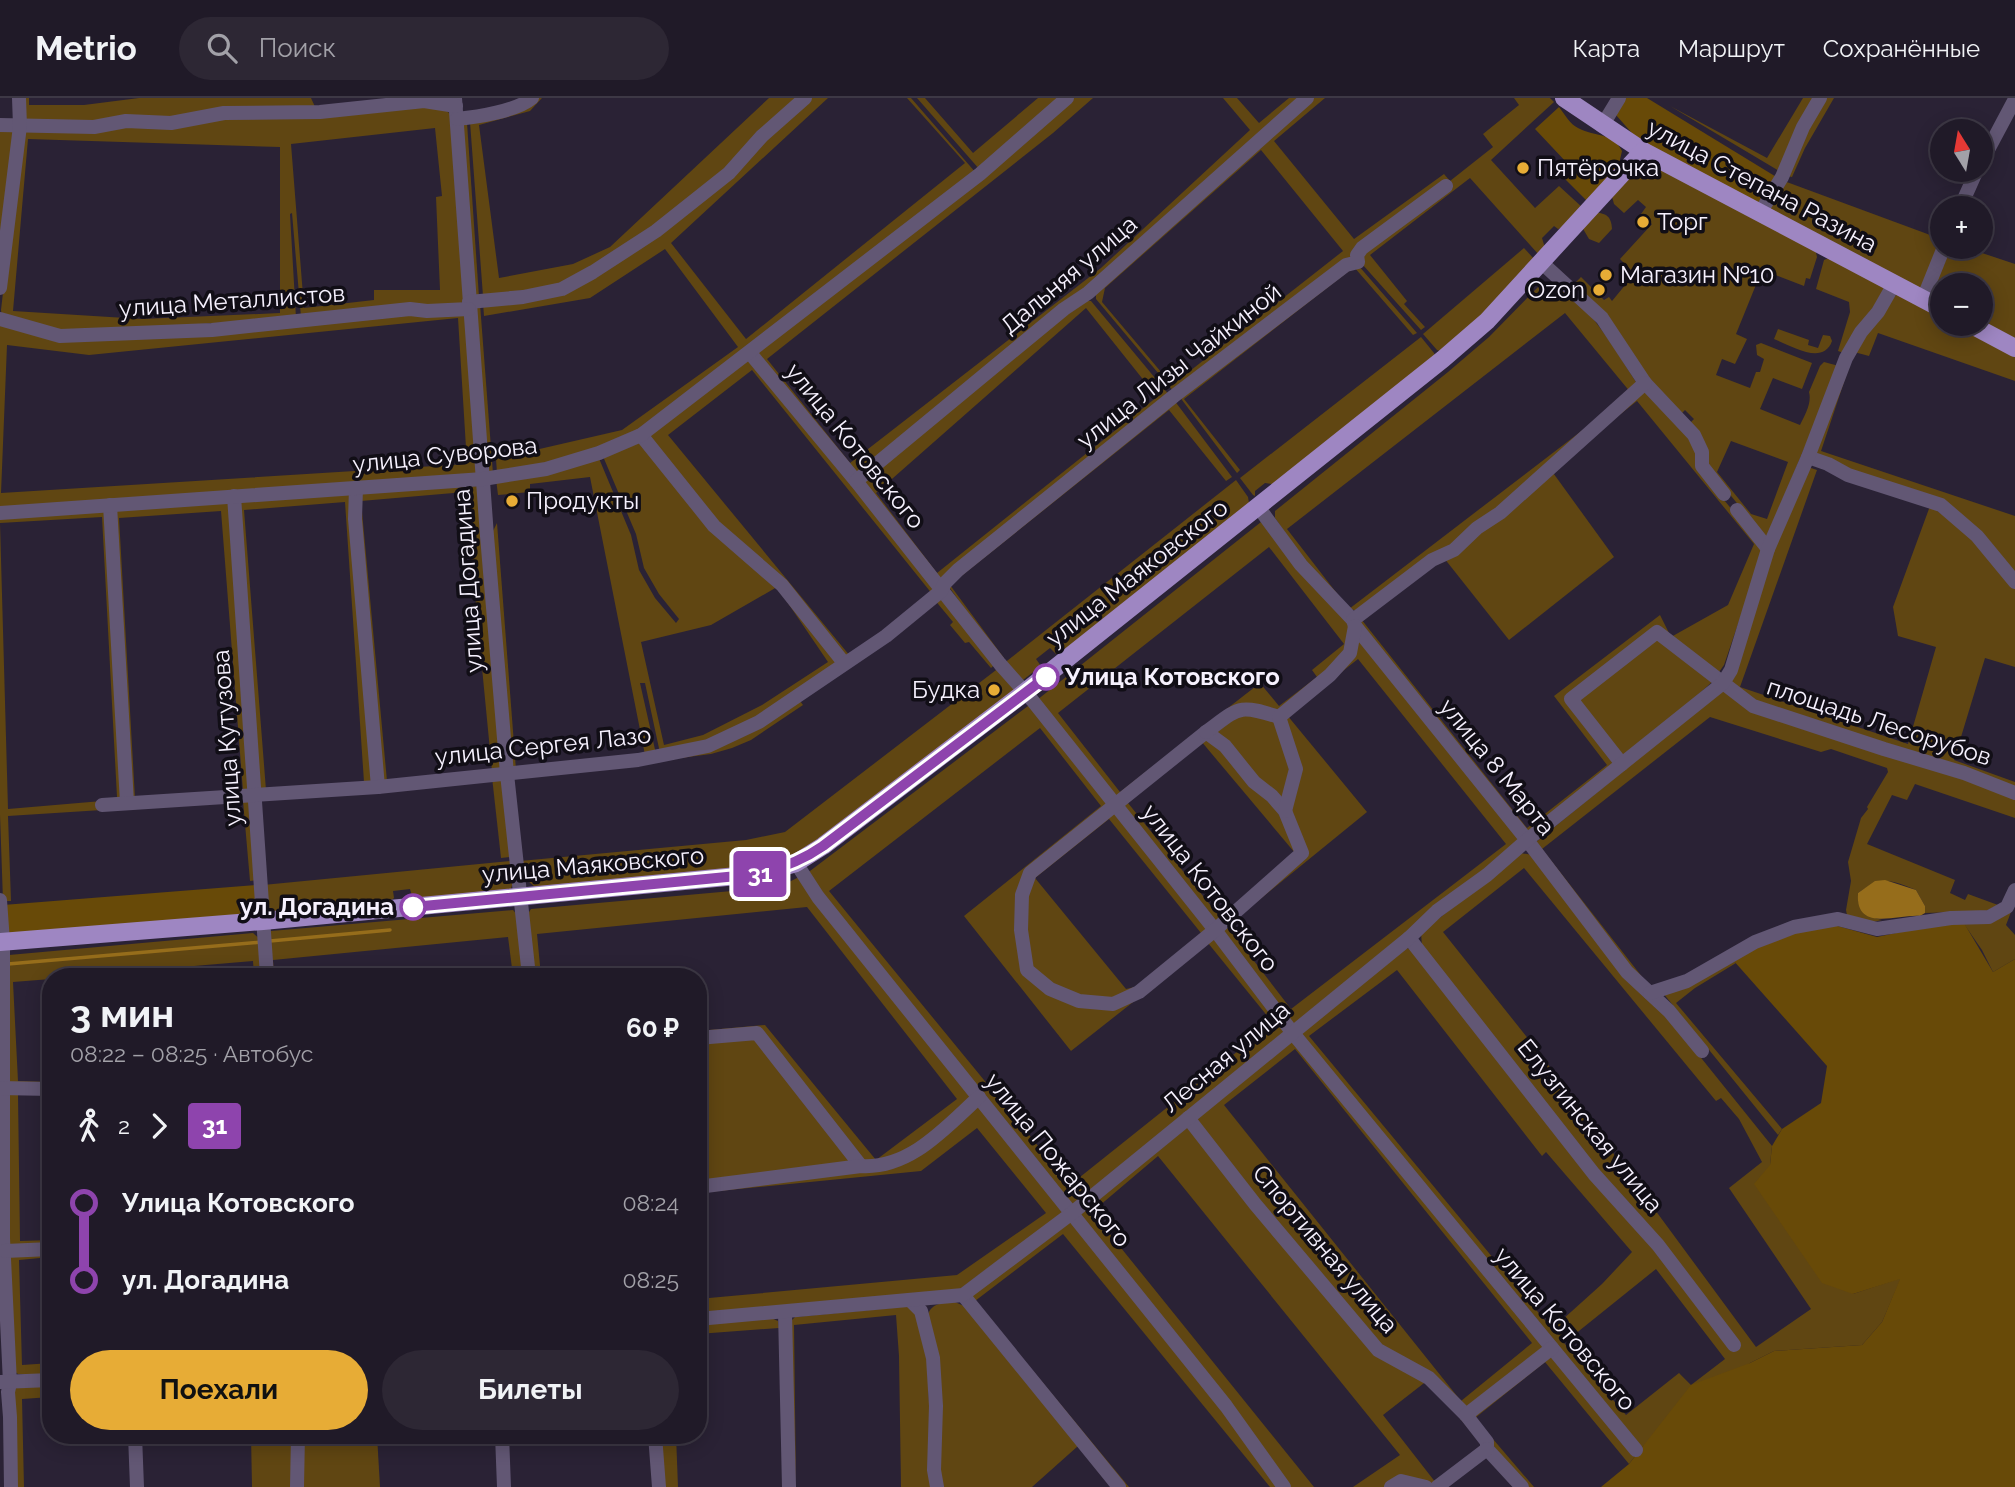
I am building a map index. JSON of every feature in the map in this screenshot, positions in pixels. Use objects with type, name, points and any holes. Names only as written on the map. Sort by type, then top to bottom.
[{"type":"main road","name":"улица Степана Разина","points":[[1564,98],[1643,151],[1930,303]]},
{"type":"main road","name":"улица Маяковского","points":[[1,942],[263,921],[758,874],[796,863],[823,846],[1025,692],[1443,359],[1487,321],[1643,151]]},
{"type":"main road","points":[[1992,336],[2015,348]]},
{"type":"street","points":[[0,288],[20,126],[19,98]]},
{"type":"street","points":[[0,125],[94,127],[125,121],[171,123],[225,113],[320,112],[424,101],[456,108],[503,110],[532,98]]},
{"type":"street","name":"улица Металлистов","points":[[0,319],[60,336],[212,330],[410,310],[428,311],[562,289],[656,231],[729,173],[762,136],[805,98]]},
{"type":"street","name":"улица Суворова","points":[[0,513],[483,479],[546,469],[599,453],[641,435],[750,353],[980,174],[1067,98]]},
{"type":"street","name":"Дальняя улица","points":[[856,481],[1088,293],[1307,98]]},
{"type":"street","points":[[1602,126],[1619,98]]},
{"type":"street","points":[[1760,213],[1782,177],[1803,127],[1820,98]]},
{"type":"street","points":[[1993,140],[2015,99]]},
{"type":"street","name":"улица Догадина","points":[[456,108],[507,774],[528,968]]},
{"type":"street","name":"улица Лизы Чайкиной","points":[[941,591],[958,570],[1142,422],[1346,265],[1358,262],[1357,256],[1362,248],[1446,186]]},
{"type":"street","points":[[1923,299],[1939,259]]},
{"type":"street","points":[[1541,262],[1602,318],[1645,383],[1694,435],[1702,452],[1702,466],[1724,494]]},
{"type":"street","points":[[1723,683],[1731,670],[1768,549],[1808,457],[1846,358],[1894,284]]},
{"type":"street","name":"улица Котовского","points":[[750,353],[856,481],[941,591],[1215,930],[1292,1032],[1636,1450]]},
{"type":"street","points":[[1279,717],[1330,674],[1350,653],[1354,623],[1432,560],[1454,550],[1477,528],[1500,513],[1645,383]]},
{"type":"street","points":[[641,435],[714,527],[782,585],[844,663]]},
{"type":"street","points":[[1808,457],[1857,478],[1941,505],[1977,536],[2015,582]]},
{"type":"street","points":[[356,488],[355,519],[378,787]]},
{"type":"street","name":"улица Кутузова","points":[[234,496],[266,968]]},
{"type":"street","points":[[110,505],[127,803]]},
{"type":"street","name":"улица 8 Марта","points":[[1259,508],[1301,565],[1354,623],[1527,841],[1627,972],[1669,1011],[1702,1051]]},
{"type":"street","points":[[1737,510],[1768,549]]},
{"type":"street","name":"улица Сергея Лазо","points":[[102,805],[378,787],[638,760],[708,746],[759,722],[886,636],[941,591]]},
{"type":"street","name":"площадь Лесорубов","points":[[1622,764],[1571,699],[1657,632],[1753,706],[1884,749],[1965,772],[2015,793]]},
{"type":"street","name":"Лесная улица","points":[[707,1318],[963,1295],[1072,1213],[1409,937],[1437,911],[1487,876],[1723,683]]},
{"type":"street","points":[[1206,732],[1225,746],[1254,782],[1285,811],[1302,853],[1215,930],[1139,992],[1113,1004],[1079,1001],[1050,989],[1027,970],[1021,930],[1022,895],[1030,873],[1116,806],[1206,732],[1235,710],[1251,708],[1279,717]]},
{"type":"street","points":[[1279,717],[1296,769],[1285,811]]},
{"type":"street","name":"улица Пожарского","points":[[796,863],[818,897],[1226,1406],[1284,1487]]},
{"type":"street","points":[[1650,993],[1687,981],[1755,942],[1794,927],[1838,919],[1877,929],[1951,918],[1989,917],[2007,907],[2015,890]]},
{"type":"street","points":[[0,900],[5,1382],[10,1417],[11,1487]]},
{"type":"street","name":"Елузгинская улица","points":[[1409,937],[1594,1174],[1658,1245],[1734,1345]]},
{"type":"street","points":[[707,1037],[757,1034],[861,1166]]},
{"type":"street","points":[[2,1088],[42,1089]]},
{"type":"street","points":[[707,1186],[900,1161],[940,1134],[978,1097]]},
{"type":"street","name":"Спортивная улица","points":[[1188,1118],[1255,1204],[1378,1350],[1429,1378],[1466,1415],[1487,1442],[1487,1449],[1522,1487]]},
{"type":"street","points":[[3,1242],[42,1248]]},
{"type":"street","points":[[963,1295],[1119,1487]]},
{"type":"street","points":[[921,1311],[933,1299]]},
{"type":"street","points":[[910,1300],[921,1311],[933,1358],[936,1406],[934,1470],[937,1487]]},
{"type":"street","points":[[785,1312],[789,1487]]},
{"type":"street","points":[[1466,1415],[1552,1348]]},
{"type":"street","points":[[5,1382],[42,1380]]},
{"type":"street","points":[[135,1444],[136,1487]]},
{"type":"street","points":[[297,1487],[298,1444]]},
{"type":"street","points":[[502,1444],[504,1487]]},
{"type":"street","points":[[656,1444],[659,1487]]},
{"type":"street","points":[[1437,1487],[1487,1449]]},
{"type":"street","points":[[1391,1487],[1401,1481],[1426,1487]]},
{"type":"shaded area","points":[[21,98],[29,98],[29,105],[84,105],[139,98],[311,98],[316,109],[94,124],[22,123]]},
{"type":"shaded area","points":[[542,98],[530,111],[479,125],[499,278],[573,264],[610,247],[769,98],[800,98],[727,172],[655,228],[562,285],[483,296],[470,122]]},
{"type":"shaded area","points":[[809,98],[828,98],[671,243],[746,339],[965,163],[907,98],[911,98],[976,173],[639,432],[544,466],[497,473],[496,459],[622,430],[738,347],[665,249],[590,298],[484,316],[483,303],[523,300],[629,249]]},
{"type":"shaded area","points":[[917,98],[925,98],[973,153],[1038,98],[1062,98],[980,170]]},
{"type":"shaded area","points":[[1073,98],[1093,98],[1053,133],[767,359],[850,463],[1101,268],[1250,130],[1223,98],[1237,98],[1259,123],[1289,98],[1302,98],[1085,292],[855,476],[757,358],[759,350]]},
{"type":"shaded area","points":[[1310,98],[1325,98],[1274,141],[1354,239],[1444,174],[1450,181],[1493,147],[1483,134],[1519,105],[1514,98],[1550,98],[1554,102],[1491,160],[1535,208],[1559,186],[1583,208],[1565,227],[1558,229],[1554,226],[1542,238],[1545,248],[1539,255],[1470,178],[1370,255],[1407,301],[1404,304],[1425,327],[1421,330],[1354,255],[1174,392],[1096,299],[1096,290]],"holes":[[[1261,150],[1343,251],[1172,385],[1102,302],[1105,288]]]},
{"type":"shaded area","points":[[1623,98],[1647,98],[1778,178],[1758,206],[1638,140],[1616,115]]},
{"type":"shaded area","points":[[1803,98],[1816,98],[1781,172],[1670,106],[1767,158]]},
{"type":"shaded area","points":[[1823,98],[1834,98],[1805,148],[1792,177],[1787,176]]},
{"type":"shaded area","points":[[424,104],[446,110],[452,116],[464,299],[460,305],[301,317],[292,213],[296,318],[59,333],[2,318],[22,128]],"holes":[[[435,128],[442,196],[436,197],[440,290],[374,290],[374,300],[304,308],[291,144]],[[28,139],[280,147],[280,313],[142,319],[13,311]]]},
{"type":"shaded area","points":[[1559,107],[1575,126],[1614,141],[1622,151],[1618,168],[1588,202],[1559,173],[1568,164],[1535,129]]},
{"type":"shaded area","points":[[467,123],[479,297],[473,296],[462,126]]},
{"type":"shaded area","points":[[0,127],[17,128],[0,264]]},
{"type":"shaded area","points":[[1651,168],[1665,168],[1815,248],[1817,257],[1810,279],[1806,278],[1804,286],[1762,270],[1736,334],[1747,339],[1735,364],[1722,359],[1716,375],[1750,388],[1764,359],[1757,355],[1756,345],[1761,343],[1812,363],[1802,389],[1773,378],[1760,409],[1800,425],[1809,405],[1809,392],[1820,366],[1824,362],[1839,366],[1766,539],[1706,465],[1690,423],[1694,419],[1685,410],[1681,414],[1649,378],[1574,284],[1581,277],[1604,300],[1609,297],[1612,301],[1631,278],[1628,274],[1631,270],[1620,259],[1652,224],[1641,214],[1646,207],[1638,200],[1624,213],[1614,204],[1611,193],[1628,175]],"holes":[[[1731,441],[1788,462],[1767,519],[1751,514],[1717,472]]]},
{"type":"shaded area","points":[[1784,181],[1930,235],[1930,259],[1934,259],[1923,287],[1919,291],[1770,213],[1769,207]]},
{"type":"shaded area","points":[[1595,212],[1608,216],[1611,221],[1612,229],[1599,243],[1589,239],[1582,227]]},
{"type":"shaded area","points":[[1524,248],[1535,260],[1517,282],[1443,352],[1437,350],[1423,334]]},
{"type":"shaded area","points":[[1831,257],[1885,286],[1844,353],[1838,351],[1850,312],[1849,302],[1816,289],[1824,260]]},
{"type":"shaded area","points":[[1993,257],[2015,264],[2015,341],[1993,329],[1993,273],[1940,273],[1945,259],[1993,259]]},
{"type":"shaded area","points":[[1358,265],[1417,333],[1413,335],[1354,267],[1184,399],[1240,470],[1237,473],[1179,396],[1347,267]]},
{"type":"shaded area","points":[[1550,282],[1576,300],[1610,342],[1638,385],[1630,392],[1565,313],[1287,529],[1345,603],[1306,563],[1275,518],[1275,511],[1489,337],[1542,283]]},
{"type":"shaded area","points":[[1900,293],[1930,309],[1930,336],[1982,336],[2015,353],[2015,381],[1878,333],[1869,356],[1854,352],[1821,451],[2015,516],[2015,574],[1943,501],[1876,481],[1815,454],[1853,350],[1893,297]]},
{"type":"shaded area","points":[[1083,301],[1091,301],[1170,396],[940,584],[860,481]],"holes":[[[1086,308],[1157,397],[937,573],[876,493]]]},
{"type":"shaded area","points":[[480,304],[493,474],[487,471],[474,306]]},
{"type":"shaded area","points":[[411,312],[465,315],[478,472],[472,477],[0,509],[0,324],[59,339]],"holes":[[[458,318],[467,464],[1,493],[7,345],[89,355]]]},
{"type":"shaded area","points":[[1778,329],[1809,340],[1808,345],[1818,348],[1823,335],[1830,336],[1832,341],[1822,352],[1806,352],[1774,339]]},
{"type":"shaded area","points":[[1421,337],[1436,358],[1280,485],[1265,483],[1255,491],[1255,496],[1253,495],[1240,478]]},
{"type":"shaded area","points":[[746,359],[752,359],[937,591],[933,595],[752,370],[668,435],[850,656],[845,660],[716,525],[645,435]]},
{"type":"shaded area","points":[[1644,389],[1692,438],[1699,470],[1764,548],[1724,665],[1712,682],[1529,834],[1361,627],[1361,619],[1527,828],[1607,765],[1554,696],[1660,615],[1671,637],[1728,605],[1754,544],[1637,401],[1594,435]]},
{"type":"shaded area","points":[[1174,400],[1232,477],[1226,481],[1169,410],[950,585],[1004,658],[1001,660],[947,584]]},
{"type":"shaded area","points":[[1617,404],[1498,510],[1474,525],[1452,546],[1430,556],[1358,611],[1350,609]]},
{"type":"shaded area","points":[[640,438],[712,528],[779,586],[840,662],[758,719],[707,743],[660,753],[645,683],[640,683],[656,754],[520,770],[645,755],[590,477],[530,484],[530,492],[498,495],[496,479],[546,472],[598,456],[631,535],[639,570],[655,598],[676,623],[679,619],[659,594],[644,568],[636,534],[602,454]],"holes":[[[777,587],[828,662],[762,705],[703,735],[664,745],[641,642],[711,625]]]},
{"type":"shaded area","points":[[1808,467],[1817,470],[1740,687],[1908,744],[1936,647],[1898,636],[1893,607],[1930,506],[1976,538],[2015,588],[2015,667],[1985,658],[1954,760],[2015,782],[2015,789],[1755,702],[1731,681],[1772,551]]},
{"type":"shaded area","points":[[1551,470],[1614,557],[1509,640],[1444,558]]},
{"type":"shaded area","points":[[1236,480],[1248,497],[1250,509],[1073,647],[1056,654],[1050,648],[1036,659],[1041,666],[1023,680],[1003,664]]},
{"type":"shaded area","points":[[479,486],[502,772],[380,784],[359,491]],"holes":[[[465,492],[492,771],[387,781],[361,501]]]},
{"type":"shaded area","points":[[354,491],[375,785],[256,794],[237,498]],"holes":[[[345,502],[364,782],[266,790],[244,510]]]},
{"type":"shaded area","points":[[232,499],[250,794],[128,801],[112,508]],"holes":[[[221,511],[243,791],[135,798],[119,518]]]},
{"type":"shaded area","points":[[108,508],[125,801],[251,799],[257,880],[250,881],[243,801],[8,816],[11,901],[3,901],[0,815],[0,523],[0,516]],"holes":[[[102,517],[117,797],[102,801],[8,809],[0,523]]]},
{"type":"shaded area","points":[[1261,522],[1349,622],[1348,652],[1279,714],[1251,705],[1117,802],[1037,700]],"holes":[[[1269,547],[1344,644],[1312,670],[1317,677],[1279,706],[1260,683],[1120,792],[1058,713]]]},
{"type":"shaded area","points":[[497,523],[516,770],[511,771],[491,535]]},
{"type":"shaded area","points":[[940,595],[996,663],[991,668],[950,625],[953,622],[934,599],[800,701],[803,705],[751,740],[711,754],[635,764],[709,748]]},
{"type":"shaded area","points":[[1356,631],[1518,836],[1517,846],[1293,1027],[1219,930],[1305,854],[1288,810],[1299,769],[1282,717],[1332,677]],"holes":[[[1358,659],[1506,844],[1291,1009],[1227,926],[1367,812],[1287,715]]]},
{"type":"shaded area","points":[[1000,667],[1016,693],[825,839],[777,864],[538,889],[524,874],[520,861],[746,840],[785,832]]},
{"type":"shaded area","points":[[1726,690],[2015,797],[2015,818],[1915,784],[1907,800],[1892,795],[1867,844],[1955,880],[1950,893],[1965,900],[1968,894],[1998,905],[1986,911],[1925,913],[1925,906],[1916,890],[1886,881],[1858,893],[1859,904],[1864,911],[1871,917],[1882,920],[1873,922],[1847,915],[1851,881],[1848,862],[1861,818],[1888,772],[1887,768],[1831,749],[1821,752],[1710,717],[1542,849],[1650,987],[1639,979],[1536,842]]},
{"type":"shaded area","points":[[1032,703],[1111,805],[1028,871],[1025,971],[1050,992],[1113,1007],[1215,933],[1288,1031],[1072,1207],[806,874]],"holes":[[[1040,728],[1101,806],[964,916],[1071,1051],[1208,943],[1273,1023],[1070,1185],[829,891]]]},
{"type":"shaded area","points":[[1236,713],[1277,718],[1293,768],[1284,806],[1211,732]]},
{"type":"shaded area","points":[[1206,734],[1270,797],[1299,852],[1216,926],[1119,806]],"holes":[[[1201,741],[1295,853],[1220,917],[1128,803]]]},
{"type":"shaded area","points":[[503,776],[511,857],[501,858],[492,777]]},
{"type":"shaded area","points":[[1115,810],[1212,930],[1136,990],[1100,1000],[1082,999],[1030,969],[1024,896],[1032,874]],"holes":[[[1109,819],[1201,933],[1139,986],[1126,989],[1035,878]]]},
{"type":"shaded area","points":[[1520,853],[1533,855],[1772,1146],[1770,1165],[1853,1294],[1901,1278],[1882,1322],[1862,1345],[1774,1351],[1750,1363],[1641,1448],[1297,1033],[1404,947],[1415,951],[1598,1172],[1422,946],[1421,933]],"holes":[[[1524,868],[1716,1101],[1721,1098],[1739,1119],[1762,1162],[1729,1188],[1811,1309],[1756,1347],[1538,1051],[1443,932]],[[1397,970],[1542,1156],[1546,1152],[1632,1252],[1602,1284],[1552,1329],[1309,1036]],[[1656,1269],[1725,1359],[1691,1385],[1679,1373],[1626,1415],[1564,1343]]]},
{"type":"shaded area","points":[[511,861],[513,882],[510,892],[419,901],[412,896],[410,889],[393,891],[394,898],[386,904],[269,914],[263,885]]},
{"type":"shaded area","points":[[801,876],[973,1095],[938,1132],[898,1158],[862,1162],[759,1031],[707,1031],[765,1025],[876,1160],[957,1099],[807,907],[537,934],[540,968],[533,968],[527,915],[531,909],[732,891],[789,882]]},
{"type":"shaded area","points":[[1885,880],[1916,890],[1925,906],[1925,913],[1920,916],[1880,919],[1863,913],[1858,893],[1875,881]]},
{"type":"shaded area","points":[[257,885],[256,916],[8,936],[3,905]]},
{"type":"shaded area","points":[[513,910],[518,916],[523,968],[512,968],[508,937],[273,960],[274,968],[269,968],[267,940],[271,931]]},
{"type":"shaded area","points":[[2011,912],[2006,925],[2015,935],[2015,959],[1993,972],[1964,924],[1992,922]]},
{"type":"shaded area","points":[[1964,923],[1993,972],[2015,959],[2015,1487],[1601,1487],[1629,1464],[1691,1385],[1774,1351],[1862,1345],[1882,1322],[1900,1279],[1853,1294],[1822,1283],[1754,1184],[1770,1165],[1772,1146],[1782,1129],[1821,1103],[1827,1066],[1733,960],[1757,946],[1796,932],[1834,925],[1877,937],[1924,927]]},
{"type":"shaded area","points":[[253,933],[261,940],[263,968],[253,968],[253,961],[170,968],[42,968],[42,980],[13,982],[18,1081],[42,1082],[42,1086],[18,1095],[20,1241],[42,1240],[42,1258],[19,1260],[22,1365],[42,1364],[42,1375],[18,1374],[14,1371],[8,1236],[9,955]]},
{"type":"shaded area","points":[[1733,960],[1736,963],[1676,1003],[1782,1129],[1778,1135],[1663,993]]},
{"type":"shaded area","points":[[755,1037],[856,1164],[707,1184],[707,1040]]},
{"type":"shaded area","points":[[1293,1037],[1547,1348],[1466,1412],[1379,1346],[1193,1118]],"holes":[[[1295,1049],[1532,1343],[1461,1401],[1224,1105]]]},
{"type":"shaded area","points":[[977,1101],[1065,1211],[960,1289],[707,1313],[707,1298],[957,1275],[1046,1213],[977,1128],[921,1171],[707,1192],[900,1163]]},
{"type":"shaded area","points":[[1188,1123],[1253,1205],[1379,1353],[1428,1380],[1485,1443],[1485,1449],[1435,1487],[1398,1479],[1385,1487],[1353,1487],[1400,1455],[1158,1156],[1092,1212],[1314,1487],[1287,1487],[1228,1405],[1077,1214]],"holes":[[[1428,1380],[1483,1446],[1436,1483],[1383,1415]]]},
{"type":"shaded area","points":[[1071,1219],[1224,1407],[1281,1487],[1270,1487],[1063,1234],[975,1301],[1129,1487],[1123,1487],[973,1303],[971,1295]]},
{"type":"shaded area","points":[[955,1302],[964,1306],[1078,1446],[1032,1487],[942,1487],[928,1314],[936,1305]]},
{"type":"shaded area","points":[[911,1306],[926,1338],[933,1487],[901,1487],[896,1315],[794,1325],[796,1487],[790,1322],[795,1317]]},
{"type":"shaded area","points":[[771,1318],[778,1321],[779,1328],[707,1333],[707,1324]]},
{"type":"shaded area","points":[[1550,1352],[1636,1455],[1629,1464],[1545,1362],[1475,1418],[1534,1487],[1526,1487],[1470,1416]]},
{"type":"shaded area","points":[[42,1386],[42,1398],[22,1399],[24,1487],[15,1487],[14,1388]]},
{"type":"shaded area","points":[[251,1444],[293,1444],[292,1487],[252,1487]]},
{"type":"shaded area","points":[[303,1444],[378,1444],[380,1487],[301,1487]]},
{"type":"shaded area","points":[[660,1444],[676,1444],[678,1487],[663,1487]]},
{"type":"waterway","points":[[270,941],[390,930]]},
{"type":"waterway","points":[[8,964],[262,942]]},
{"type":"bus line","name":"31","points":[[413,907],[777,870],[796,863],[823,846],[1046,677]]},
{"type":"place","name":"Пятёрочка","points":[[1523,168]]},
{"type":"place","name":"Торг","points":[[1643,222]]},
{"type":"place","name":"Магазин №10","points":[[1606,275]]},
{"type":"place","name":"Ozon","points":[[1599,290]]},
{"type":"place","name":"Продукты","points":[[512,501]]},
{"type":"place","name":"Улица Котовского","points":[[1046,677]]},
{"type":"place","name":"Будка","points":[[994,690]]},
{"type":"place","name":"ул. Догадина","points":[[413,907]]}]
